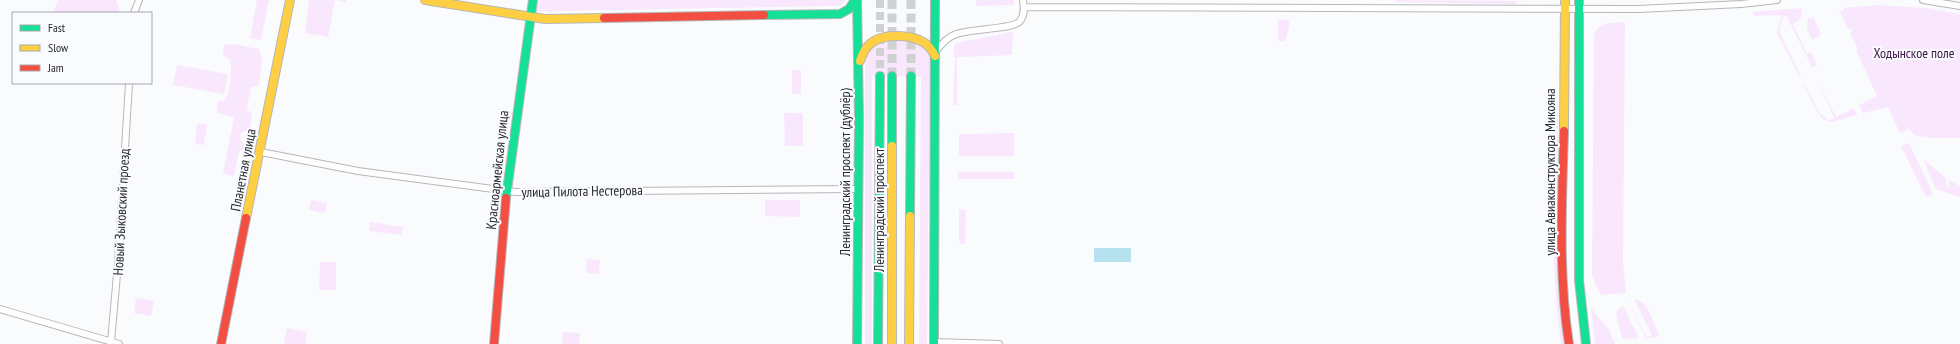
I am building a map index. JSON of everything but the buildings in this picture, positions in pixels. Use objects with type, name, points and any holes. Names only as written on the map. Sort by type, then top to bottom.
[{"type":"street","points":[[134,12],[139,0]]},
{"type":"street","name":"Планетная улица","points":[[221,344],[261,152],[290,0]]},
{"type":"street","points":[[425,0],[530,18],[545,19],[840,14],[847,12],[856,0]]},
{"type":"street","name":"Красноармейская улица","points":[[494,344],[506,190],[532,0]]},
{"type":"street","name":"Ленинградский проспект (дублёр)","points":[[856,0],[858,68],[857,344]]},
{"type":"street","points":[[935,0],[934,343],[999,344]]},
{"type":"street","points":[[936,51],[947,39],[961,32],[1010,26],[1018,23],[1024,14],[1024,0]]},
{"type":"street","name":"улица Авиаконструктора Микояна","points":[[1565,0],[1562,231],[1565,321],[1569,344]]},
{"type":"street","points":[[1580,0],[1579,280],[1586,344]]},
{"type":"street","points":[[1024,7],[1580,9],[1671,8],[1777,0]]},
{"type":"street","points":[[1923,0],[1960,6]]},
{"type":"street","points":[[858,68],[864,49],[873,40],[884,37],[913,37],[924,42],[935,58],[936,67]]},
{"type":"street","points":[[878,344],[880,76]]},
{"type":"street","name":"Ленинградский проспект","points":[[892,76],[892,344]]},
{"type":"street","points":[[909,344],[911,76]]},
{"type":"street","name":"Новый Зыковский проезд","points":[[111,342],[118,263],[129,84]]},
{"type":"street","name":"улица Пилота Нестерова","points":[[261,152],[358,171],[506,190],[858,189]]},
{"type":"street","points":[[0,309],[119,344]]},
{"type":"green space","points":[[58,0],[116,0],[120,12],[53,12]]},
{"type":"green space","points":[[257,0],[269,0],[261,40],[250,38]]},
{"type":"green space","points":[[309,0],[335,0],[328,37],[305,33]]},
{"type":"green space","points":[[335,0],[346,0],[346,2]]},
{"type":"green space","points":[[535,0],[846,0],[841,5],[835,6],[554,11],[549,13],[547,11],[533,12]]},
{"type":"green space","points":[[976,0],[1014,0],[1014,5],[976,6]]},
{"type":"green space","points":[[1396,0],[1516,1],[1516,4],[1396,2]]},
{"type":"green space","name":"Ходынское поле","points":[[1878,5],[1925,8],[1960,14],[1960,138],[1928,138],[1929,136],[1920,137],[1913,134],[1909,129],[1900,133],[1888,107],[1863,113],[1859,105],[1877,96],[1856,50],[1858,49],[1850,33],[1853,29],[1848,29],[1840,12],[1837,11],[1844,11],[1843,8]]},
{"type":"green space","points":[[1802,8],[1801,18],[1793,24],[1807,54],[1811,52],[1817,65],[1812,67],[1786,15],[1782,19],[1779,31],[1801,76],[1800,77],[1777,33],[1782,15],[1754,16],[1752,12]]},
{"type":"green space","points":[[1808,17],[1811,21],[1810,17],[1813,17],[1821,33],[1819,34],[1820,36],[1812,40],[1807,28]]},
{"type":"green space","points":[[1278,20],[1289,20],[1289,28],[1285,41],[1278,41]]},
{"type":"green space","points":[[1625,22],[1623,261],[1626,293],[1601,295],[1592,275],[1594,36],[1598,28],[1602,25]]},
{"type":"green space","points":[[1013,32],[1012,55],[954,57],[954,46],[956,43]]},
{"type":"green space","points":[[885,41],[912,42],[923,47],[930,58],[927,344],[919,344],[921,77],[872,76],[872,344],[865,344],[865,64],[867,55],[871,48]]},
{"type":"green space","points":[[234,44],[259,49],[262,58],[259,85],[251,87],[247,108],[252,115],[250,128],[241,133],[240,138],[245,147],[239,152],[234,176],[223,174],[234,117],[217,113],[218,101],[223,101],[226,98],[230,82],[231,61],[223,55],[224,45]]},
{"type":"green space","points":[[957,57],[957,105],[953,105],[955,58]]},
{"type":"green space","points":[[177,65],[228,74],[224,94],[173,85]]},
{"type":"green space","points":[[792,70],[801,70],[801,94],[792,94]]},
{"type":"green space","points":[[1816,77],[1836,117],[1854,108],[1857,115],[1832,122],[1824,120],[1819,115],[1803,84],[1804,83],[1820,114],[1828,120],[1835,119]]},
{"type":"green space","points":[[1554,104],[1558,104],[1559,287],[1564,344],[1561,344],[1555,284],[1553,194]]},
{"type":"green space","points":[[784,113],[803,113],[803,146],[785,146]]},
{"type":"green space","points":[[197,123],[207,125],[204,145],[195,144]]},
{"type":"green space","points":[[1014,133],[1014,156],[959,156],[959,134]]},
{"type":"green space","points":[[1909,143],[1933,194],[1926,197],[1901,146]]},
{"type":"green space","points":[[1923,159],[1947,179],[1946,186],[1948,187],[1949,180],[1960,186],[1960,197],[1936,189]]},
{"type":"green space","points":[[958,172],[1014,172],[1014,179],[958,179]]},
{"type":"green space","points":[[311,200],[327,203],[325,213],[309,210]]},
{"type":"green space","points":[[765,200],[800,200],[800,217],[765,216]]},
{"type":"green space","points":[[959,209],[966,210],[965,244],[961,244],[959,241]]},
{"type":"green space","points":[[370,222],[403,227],[402,235],[369,231]]},
{"type":"green space","points":[[587,259],[600,260],[599,274],[586,273]]},
{"type":"green space","points":[[320,262],[336,262],[336,290],[319,290]]},
{"type":"green space","points":[[136,298],[154,301],[151,316],[134,313]]},
{"type":"green space","points":[[1634,299],[1639,300],[1647,308],[1659,336],[1646,339],[1629,303],[1630,300],[1630,305],[1647,338],[1652,335]]},
{"type":"green space","points":[[1623,306],[1639,338],[1622,339],[1616,314],[1617,310]]},
{"type":"green space","points":[[1591,308],[1609,330],[1615,344],[1595,344]]},
{"type":"green space","points":[[287,328],[307,332],[305,344],[284,344]]},
{"type":"green space","points":[[563,332],[580,333],[579,344],[562,344]]},
{"type":"water","points":[[1094,248],[1131,248],[1131,262],[1094,262]]},
{"type":"tunnel","points":[[880,0],[880,76]]},
{"type":"tunnel","points":[[892,0],[892,76]]},
{"type":"tunnel","points":[[911,0],[911,76]]},
{"type":"traffic: fast","points":[[506,198],[533,0]]},
{"type":"traffic: fast","points":[[764,15],[840,14],[849,9],[855,0]]},
{"type":"traffic: fast","points":[[857,0],[859,118],[857,344]]},
{"type":"traffic: fast","points":[[934,344],[935,0]]},
{"type":"traffic: fast","points":[[1579,0],[1579,280],[1586,344]]},
{"type":"traffic: fast","points":[[878,344],[880,76]]},
{"type":"traffic: fast","points":[[892,76],[892,146]]},
{"type":"traffic: fast","points":[[910,216],[911,76]]},
{"type":"traffic: slow","points":[[246,218],[290,0]]},
{"type":"traffic: slow","points":[[425,0],[545,19],[604,18]]},
{"type":"traffic: slow","points":[[1564,131],[1565,0]]},
{"type":"traffic: slow","points":[[860,61],[866,48],[874,41],[880,38],[895,36],[917,39],[927,45],[935,56]]},
{"type":"traffic: slow","points":[[892,146],[892,344]]},
{"type":"traffic: slow","points":[[909,344],[910,216]]},
{"type":"traffic: jam","points":[[604,18],[764,15]]},
{"type":"traffic: jam","points":[[1564,131],[1562,265],[1563,291],[1569,344]]},
{"type":"traffic: jam","points":[[494,344],[506,198]]},
{"type":"traffic: jam","points":[[221,344],[246,218]]}]
